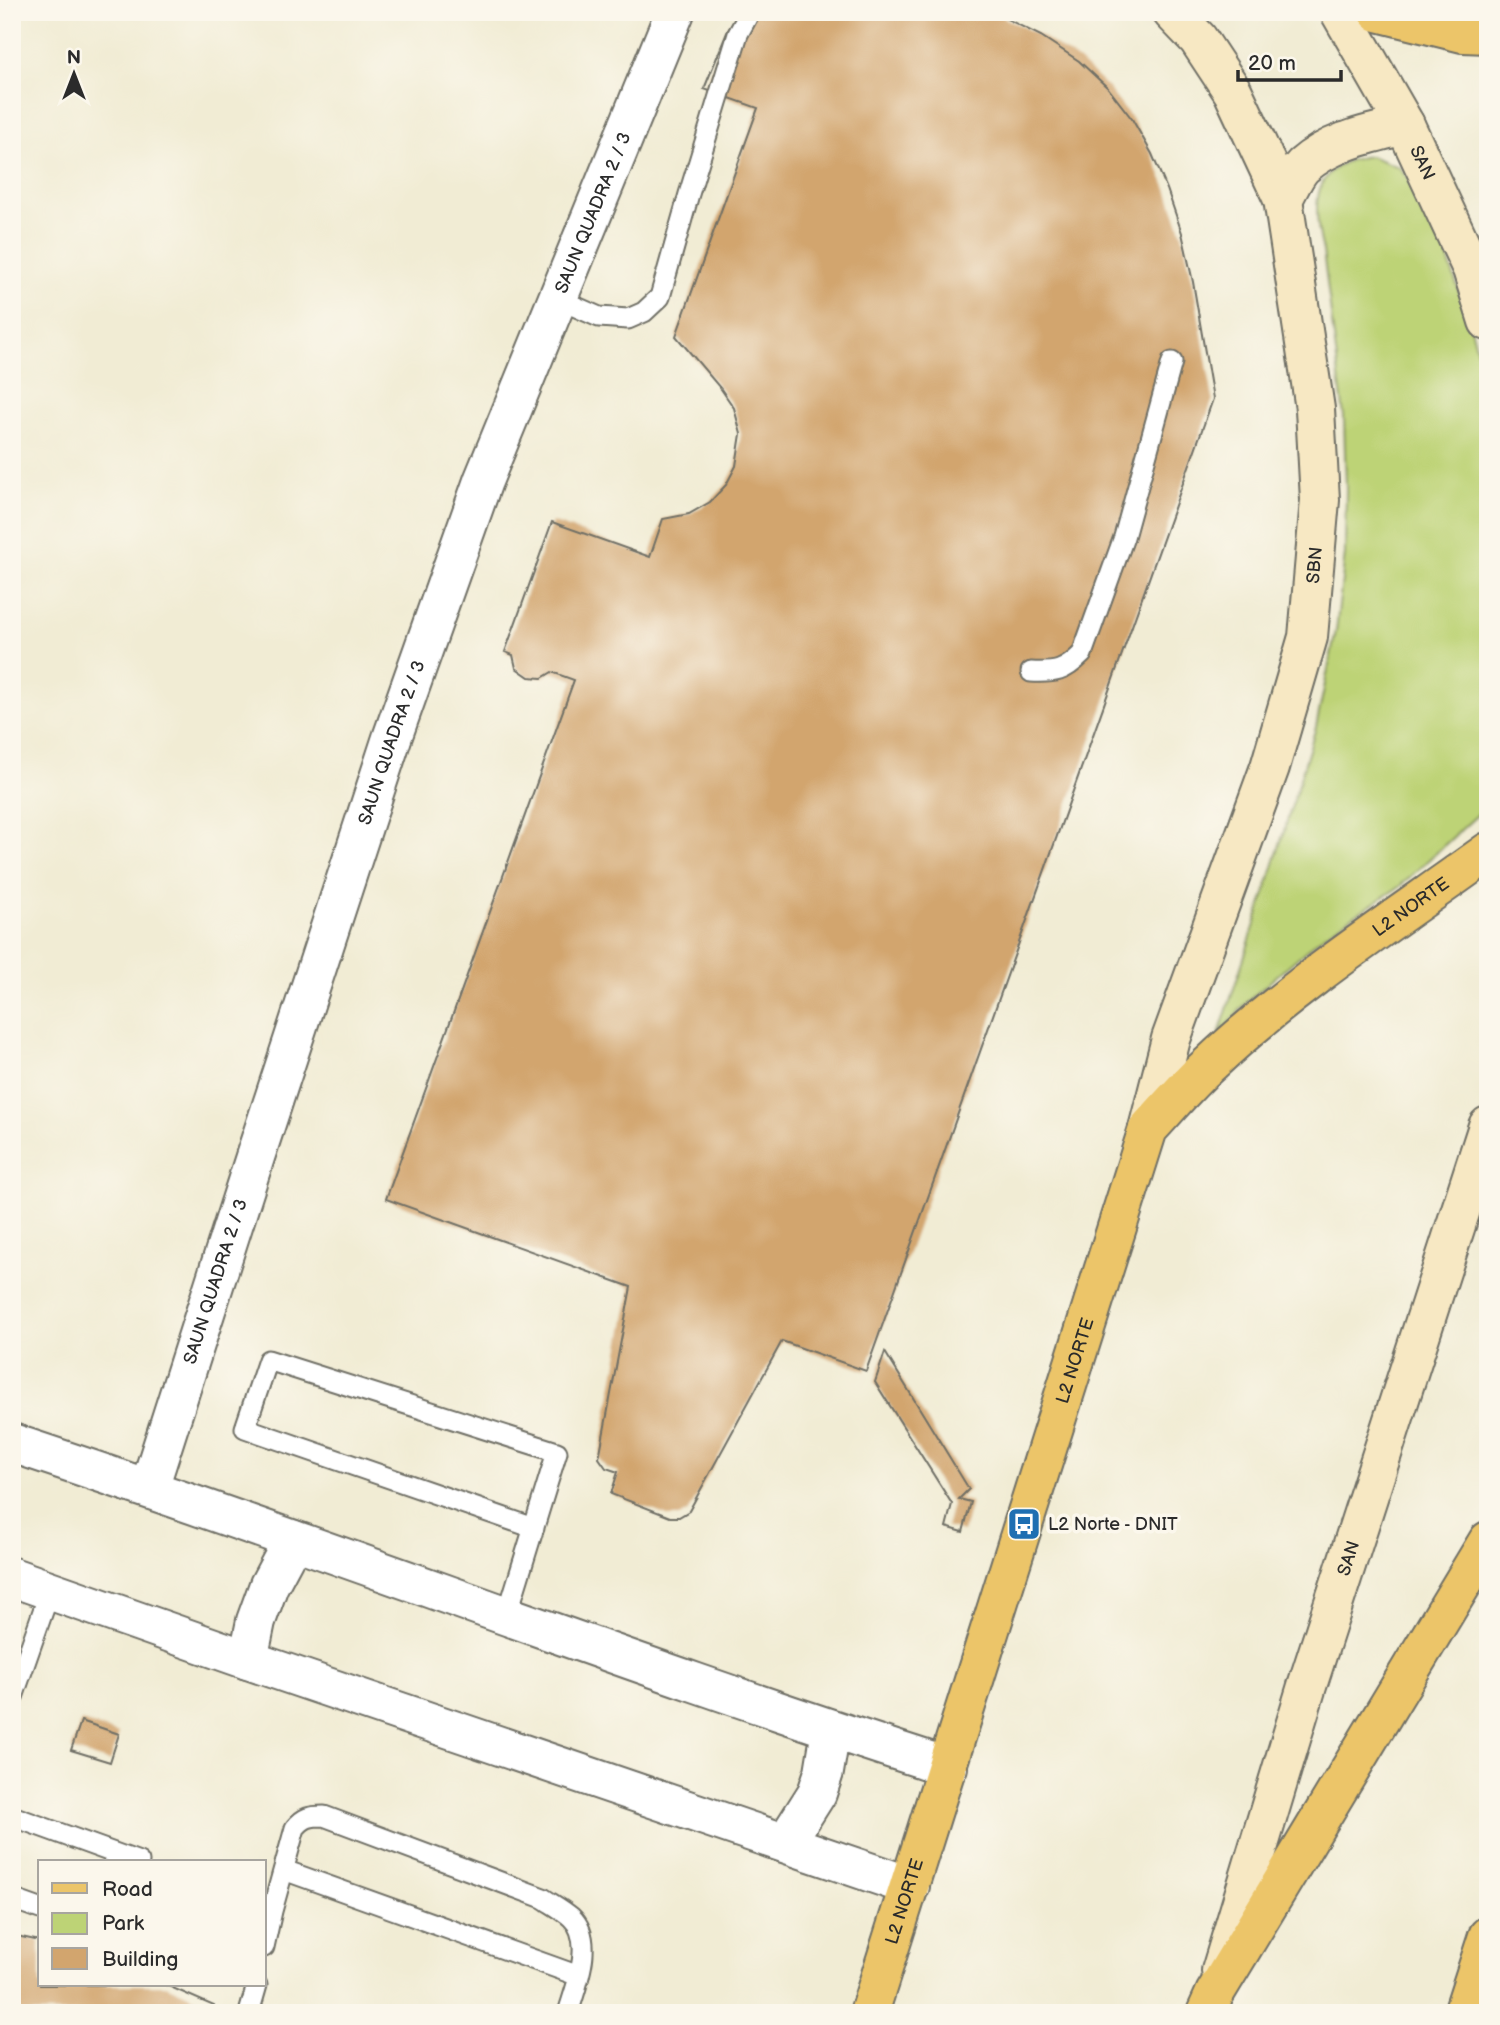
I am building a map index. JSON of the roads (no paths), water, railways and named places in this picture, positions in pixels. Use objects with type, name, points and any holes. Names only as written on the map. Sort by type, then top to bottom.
[{"type":"main road","name":"SBN","points":[[1149,1129],[1171,1040],[1270,767],[1308,637],[1320,500],[1315,409],[1283,200],[1233,92],[1198,39],[1172,12]]},
{"type":"main road","name":"SAN","points":[[1340,12],[1405,125],[1472,269],[1488,321]]},
{"type":"main road","points":[[1378,12],[1463,33],[1488,34]]},
{"type":"main road","points":[[1283,200],[1301,168],[1329,148],[1405,125]]},
{"type":"main road","name":"L2 NORTE","points":[[869,2013],[1149,1129],[1210,1063],[1272,1010],[1385,923],[1488,852]]},
{"type":"main road","name":"SAN","points":[[1210,2003],[1307,1686],[1488,1126]]},
{"type":"main road","points":[[1210,2003],[1488,1541]]},
{"type":"main road","points":[[1463,2013],[1488,1936]]},
{"type":"street","name":"SAUN QUADRA 2 / 3","points":[[149,1488],[393,738],[483,481],[675,12]]},
{"type":"street","points":[[12,1443],[149,1488],[831,1730],[948,1767]]},
{"type":"street","points":[[247,1660],[256,1621],[269,1585],[293,1540]]},
{"type":"street","points":[[12,1577],[910,1886]]},
{"type":"street","points":[[786,1842],[817,1794],[824,1772],[831,1730]]},
{"type":"lane","points":[[556,298],[598,317],[628,319],[644,312],[660,297],[734,48],[750,12]]},
{"type":"lane","points":[[1031,672],[1056,672],[1069,667],[1082,654],[1124,537],[1172,362]]},
{"type":"lane","points":[[506,1615],[534,1528],[557,1452],[268,1360],[245,1428],[534,1528]]},
{"type":"lane","points":[[12,1700],[50,1591]]},
{"type":"lane","points":[[12,1816],[133,1860]]},
{"type":"lane","points":[[266,1928],[268,1909],[284,1870],[295,1828],[310,1816],[324,1816],[543,1898],[572,1917],[582,1933],[583,1949],[579,1976],[568,2013]]},
{"type":"lane","points":[[284,1870],[579,1976]]},
{"type":"lane","points":[[12,1899],[38,1908]]},
{"type":"lane","points":[[249,2013],[253,1986]]},
{"type":"place","name":"L2 Norte - DNIT","points":[[1024,1524]]}]
